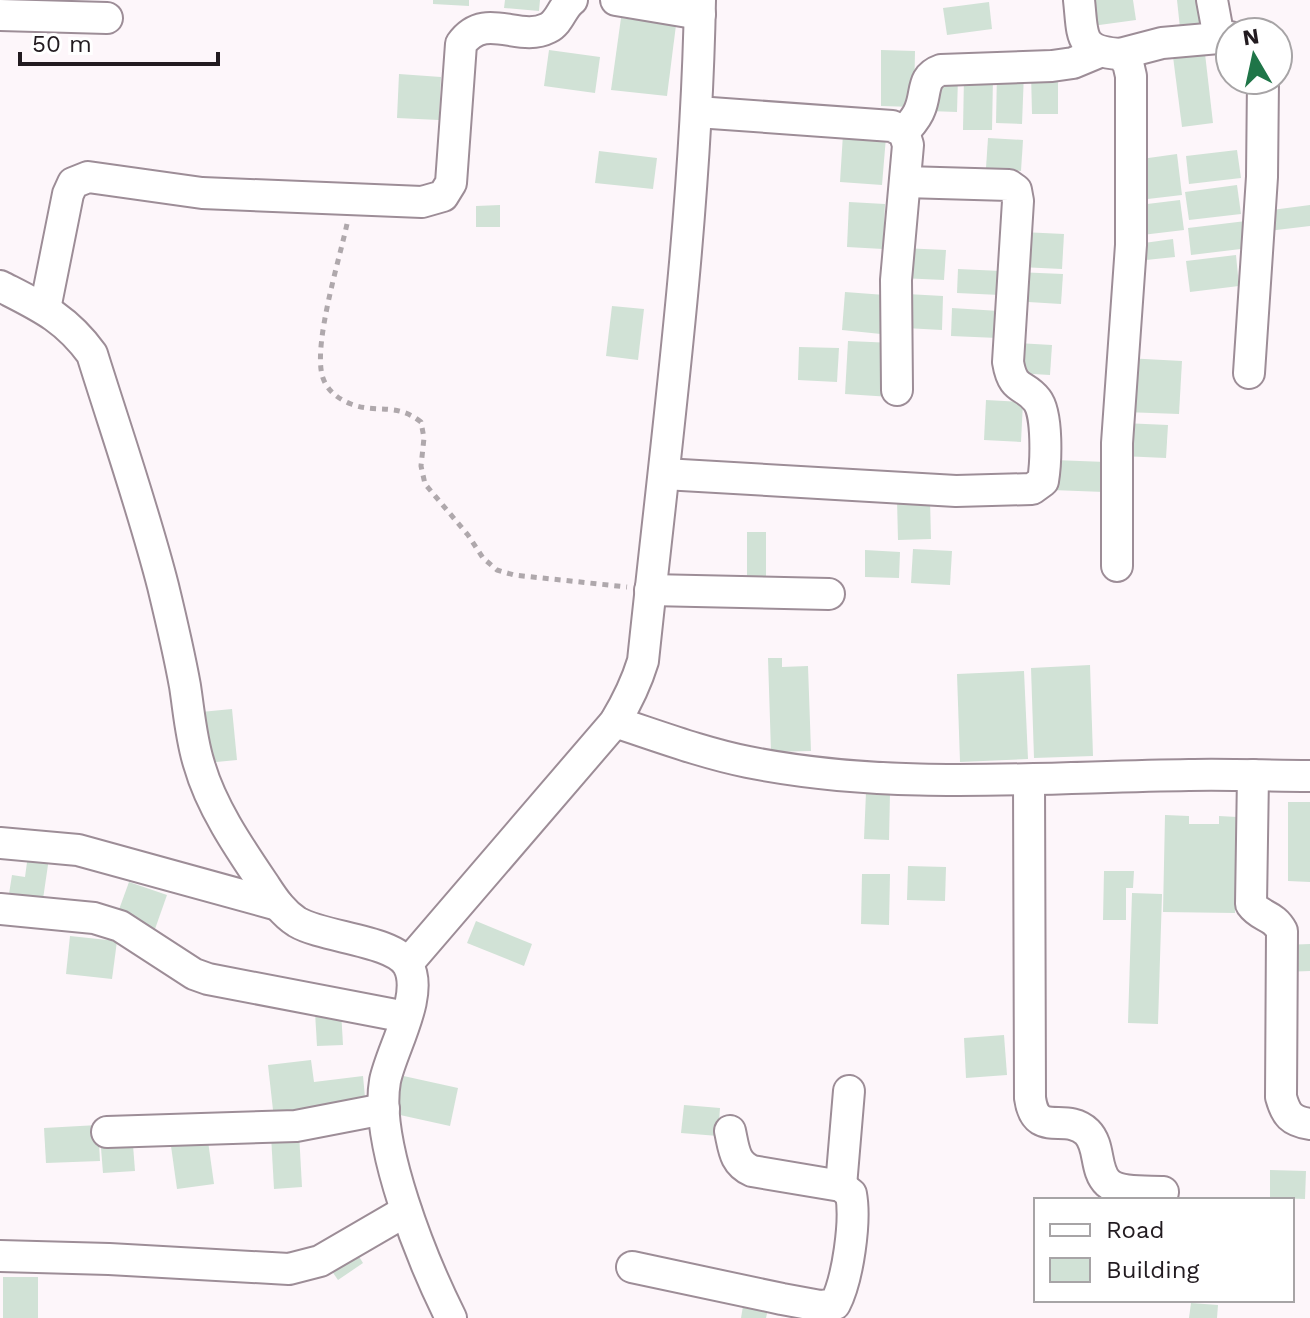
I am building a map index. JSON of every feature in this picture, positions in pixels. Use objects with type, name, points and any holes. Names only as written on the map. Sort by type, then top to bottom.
[{"type":"street","points":[[45,309],[68,194],[73,183],[88,177],[202,193],[422,202],[443,196],[451,183],[461,44],[469,32],[485,27],[533,31],[548,28],[560,18],[567,2],[572,0]]},
{"type":"street","points":[[408,963],[615,722],[633,693],[643,661],[664,474],[697,112],[700,7],[616,0]]},
{"type":"street","points":[[1079,0],[1087,43],[1128,63],[1131,76],[1131,245],[1117,443],[1117,566]]},
{"type":"street","points":[[0,15],[107,18]]},
{"type":"street","points":[[904,132],[922,105],[926,80],[931,73],[1073,63],[1162,43],[1214,38]]},
{"type":"street","points":[[1249,373],[1262,177],[1263,96]]},
{"type":"street","points":[[697,112],[892,126],[904,132],[908,145],[896,280],[897,390]]},
{"type":"street","points":[[664,474],[956,491],[1032,489],[1043,481],[1042,410],[1036,398],[1021,389],[1010,377],[1008,362],[1018,201],[1016,190],[1009,185],[905,182]]},
{"type":"street","points":[[0,286],[45,309],[75,330],[92,354],[155,555],[181,667],[198,763],[211,797],[278,905],[297,921],[319,932],[389,950],[408,963],[414,983],[385,1082],[384,1109],[406,1211],[451,1318]]},
{"type":"street","points":[[650,590],[829,594]]},
{"type":"street","points":[[615,722],[748,762],[852,776],[927,781],[1191,775],[1310,776]]},
{"type":"street","points":[[1253,775],[1251,904],[1257,913],[1276,920],[1282,931],[1281,1097],[1285,1113],[1297,1122],[1310,1124]]},
{"type":"street","points":[[1029,780],[1032,1113],[1041,1122],[1073,1125],[1085,1130],[1095,1143],[1101,1171],[1108,1184],[1122,1190],[1163,1192]]},
{"type":"street","points":[[0,843],[78,850],[278,905]]},
{"type":"street","points":[[0,909],[94,918],[120,926],[194,974],[208,979],[406,1017]]},
{"type":"street","points":[[841,1186],[849,1091]]},
{"type":"street","points":[[107,1132],[296,1126],[384,1109]]},
{"type":"street","points":[[632,1267],[781,1309],[835,1304],[842,1291],[854,1209],[851,1194],[841,1186],[752,1171],[740,1166],[730,1131]]},
{"type":"street","points":[[0,1256],[289,1269],[320,1261],[406,1211]]},
{"type":"path","points":[[353,200],[321,354],[323,377],[333,395],[354,405],[408,411],[421,422],[424,438],[421,466],[425,484],[483,558],[497,570],[514,575],[650,590]]},
{"type":"building","points":[[433,0],[469,0],[469,6],[433,4]]},
{"type":"building","points":[[505,0],[540,0],[539,11],[504,8]]},
{"type":"building","points":[[1089,0],[1133,0],[1136,20],[1092,26]]},
{"type":"building","points":[[1177,0],[1207,0],[1210,24],[1180,28]]},
{"type":"building","points":[[989,2],[992,29],[947,35],[943,8]]},
{"type":"building","points":[[621,18],[676,25],[667,96],[611,90]]},
{"type":"building","points":[[1204,45],[1213,123],[1182,127],[1172,49]]},
{"type":"building","points":[[549,50],[600,57],[595,93],[544,86]]},
{"type":"building","points":[[881,50],[915,51],[914,107],[881,106]]},
{"type":"building","points":[[997,72],[1024,73],[1022,124],[996,123]]},
{"type":"building","points":[[1031,73],[1058,73],[1058,114],[1032,114]]},
{"type":"building","points":[[399,74],[441,77],[439,120],[397,118]]},
{"type":"building","points":[[930,76],[958,77],[957,112],[929,111]]},
{"type":"building","points":[[964,76],[993,77],[992,130],[963,130]]},
{"type":"building","points":[[843,134],[886,137],[882,185],[840,182]]},
{"type":"building","points":[[988,138],[1023,140],[1021,171],[986,168]]},
{"type":"building","points":[[1237,150],[1241,178],[1189,184],[1186,156]]},
{"type":"building","points":[[599,151],[657,158],[653,189],[595,183]]},
{"type":"building","points":[[1177,154],[1182,195],[1139,200],[1134,160]]},
{"type":"building","points":[[1237,185],[1241,214],[1189,220],[1185,192]]},
{"type":"building","points":[[1180,200],[1184,230],[1142,235],[1139,205]]},
{"type":"building","points":[[849,202],[885,204],[883,249],[847,247]]},
{"type":"building","points":[[500,205],[500,227],[476,227],[476,206]]},
{"type":"building","points":[[1310,205],[1310,226],[1267,231],[1265,211]]},
{"type":"building","points":[[1246,221],[1249,248],[1191,255],[1188,228]]},
{"type":"building","points":[[1022,232],[1064,234],[1062,269],[1020,267]]},
{"type":"building","points":[[1173,239],[1175,257],[1146,260],[1144,243]]},
{"type":"building","points":[[902,248],[946,250],[944,280],[900,278]]},
{"type":"building","points":[[1236,255],[1239,286],[1190,292],[1186,261]]},
{"type":"building","points":[[958,269],[1001,271],[1000,295],[957,293]]},
{"type":"building","points":[[1016,272],[1063,274],[1061,304],[1014,301]]},
{"type":"building","points":[[845,292],[885,295],[881,334],[842,330]]},
{"type":"building","points":[[907,294],[943,296],[942,330],[905,328]]},
{"type":"building","points":[[612,306],[644,309],[638,360],[606,356]]},
{"type":"building","points":[[952,308],[999,311],[998,338],[951,336]]},
{"type":"building","points":[[848,341],[894,343],[891,397],[845,394]]},
{"type":"building","points":[[1017,343],[1052,345],[1050,375],[1016,373]]},
{"type":"building","points":[[799,347],[839,348],[837,382],[798,380]]},
{"type":"building","points":[[1126,358],[1182,361],[1179,414],[1124,412]]},
{"type":"building","points":[[986,400],[1023,402],[1021,442],[984,440]]},
{"type":"building","points":[[1123,423],[1168,425],[1166,458],[1121,456]]},
{"type":"building","points":[[1054,460],[1106,462],[1104,492],[1052,490]]},
{"type":"building","points":[[897,499],[930,499],[931,539],[898,540]]},
{"type":"building","points":[[747,532],[766,532],[766,584],[747,584]]},
{"type":"building","points":[[913,549],[952,551],[950,585],[911,583]]},
{"type":"building","points":[[865,550],[900,552],[899,578],[865,577]]},
{"type":"building","points":[[768,658],[782,658],[782,667],[808,666],[811,751],[771,752]]},
{"type":"building","points":[[1090,665],[1093,756],[1034,758],[1031,668]]},
{"type":"building","points":[[1024,671],[1028,759],[960,762],[957,674]]},
{"type":"building","points":[[232,709],[237,760],[206,763],[201,712]]},
{"type":"building","points":[[866,792],[890,793],[889,840],[864,839]]},
{"type":"building","points":[[1288,802],[1310,802],[1310,882],[1288,881]]},
{"type":"building","points":[[1165,815],[1189,816],[1189,824],[1219,824],[1219,816],[1237,817],[1235,913],[1163,912]]},
{"type":"building","points":[[28,855],[49,858],[43,899],[9,894],[12,875],[25,877]]},
{"type":"building","points":[[908,866],[946,867],[945,901],[907,900]]},
{"type":"building","points":[[1104,871],[1134,871],[1133,888],[1126,888],[1126,920],[1103,920]]},
{"type":"building","points":[[862,874],[890,874],[889,925],[861,924]]},
{"type":"building","points":[[129,882],[167,895],[155,929],[117,915]]},
{"type":"building","points":[[1132,893],[1162,894],[1158,1024],[1128,1023]]},
{"type":"building","points":[[476,921],[532,944],[524,966],[467,943]]},
{"type":"building","points":[[70,936],[117,941],[112,979],[66,974]]},
{"type":"building","points":[[1310,944],[1310,971],[1283,972],[1283,945]]},
{"type":"building","points":[[341,1010],[343,1045],[317,1046],[315,1012]]},
{"type":"building","points":[[1004,1035],[1007,1075],[966,1078],[964,1038]]},
{"type":"building","points":[[311,1060],[314,1082],[363,1076],[366,1108],[274,1119],[268,1065]]},
{"type":"building","points":[[399,1075],[458,1088],[450,1126],[391,1113]]},
{"type":"building","points":[[684,1105],[720,1108],[718,1136],[681,1133]]},
{"type":"building","points":[[98,1125],[100,1161],[46,1163],[44,1128]]},
{"type":"building","points":[[299,1133],[302,1187],[274,1189],[271,1135]]},
{"type":"building","points":[[207,1134],[214,1184],[177,1189],[170,1139]]},
{"type":"building","points":[[133,1145],[135,1171],[103,1173],[101,1148]]},
{"type":"building","points":[[1270,1170],[1306,1171],[1305,1199],[1270,1198]]},
{"type":"building","points":[[353,1247],[363,1263],[338,1280],[327,1264]]},
{"type":"building","points":[[3,1277],[38,1277],[38,1318],[3,1318]]},
{"type":"building","points":[[744,1300],[769,1305],[766,1318],[741,1318]]},
{"type":"building","points":[[1191,1303],[1218,1305],[1217,1318],[1189,1318]]}]
